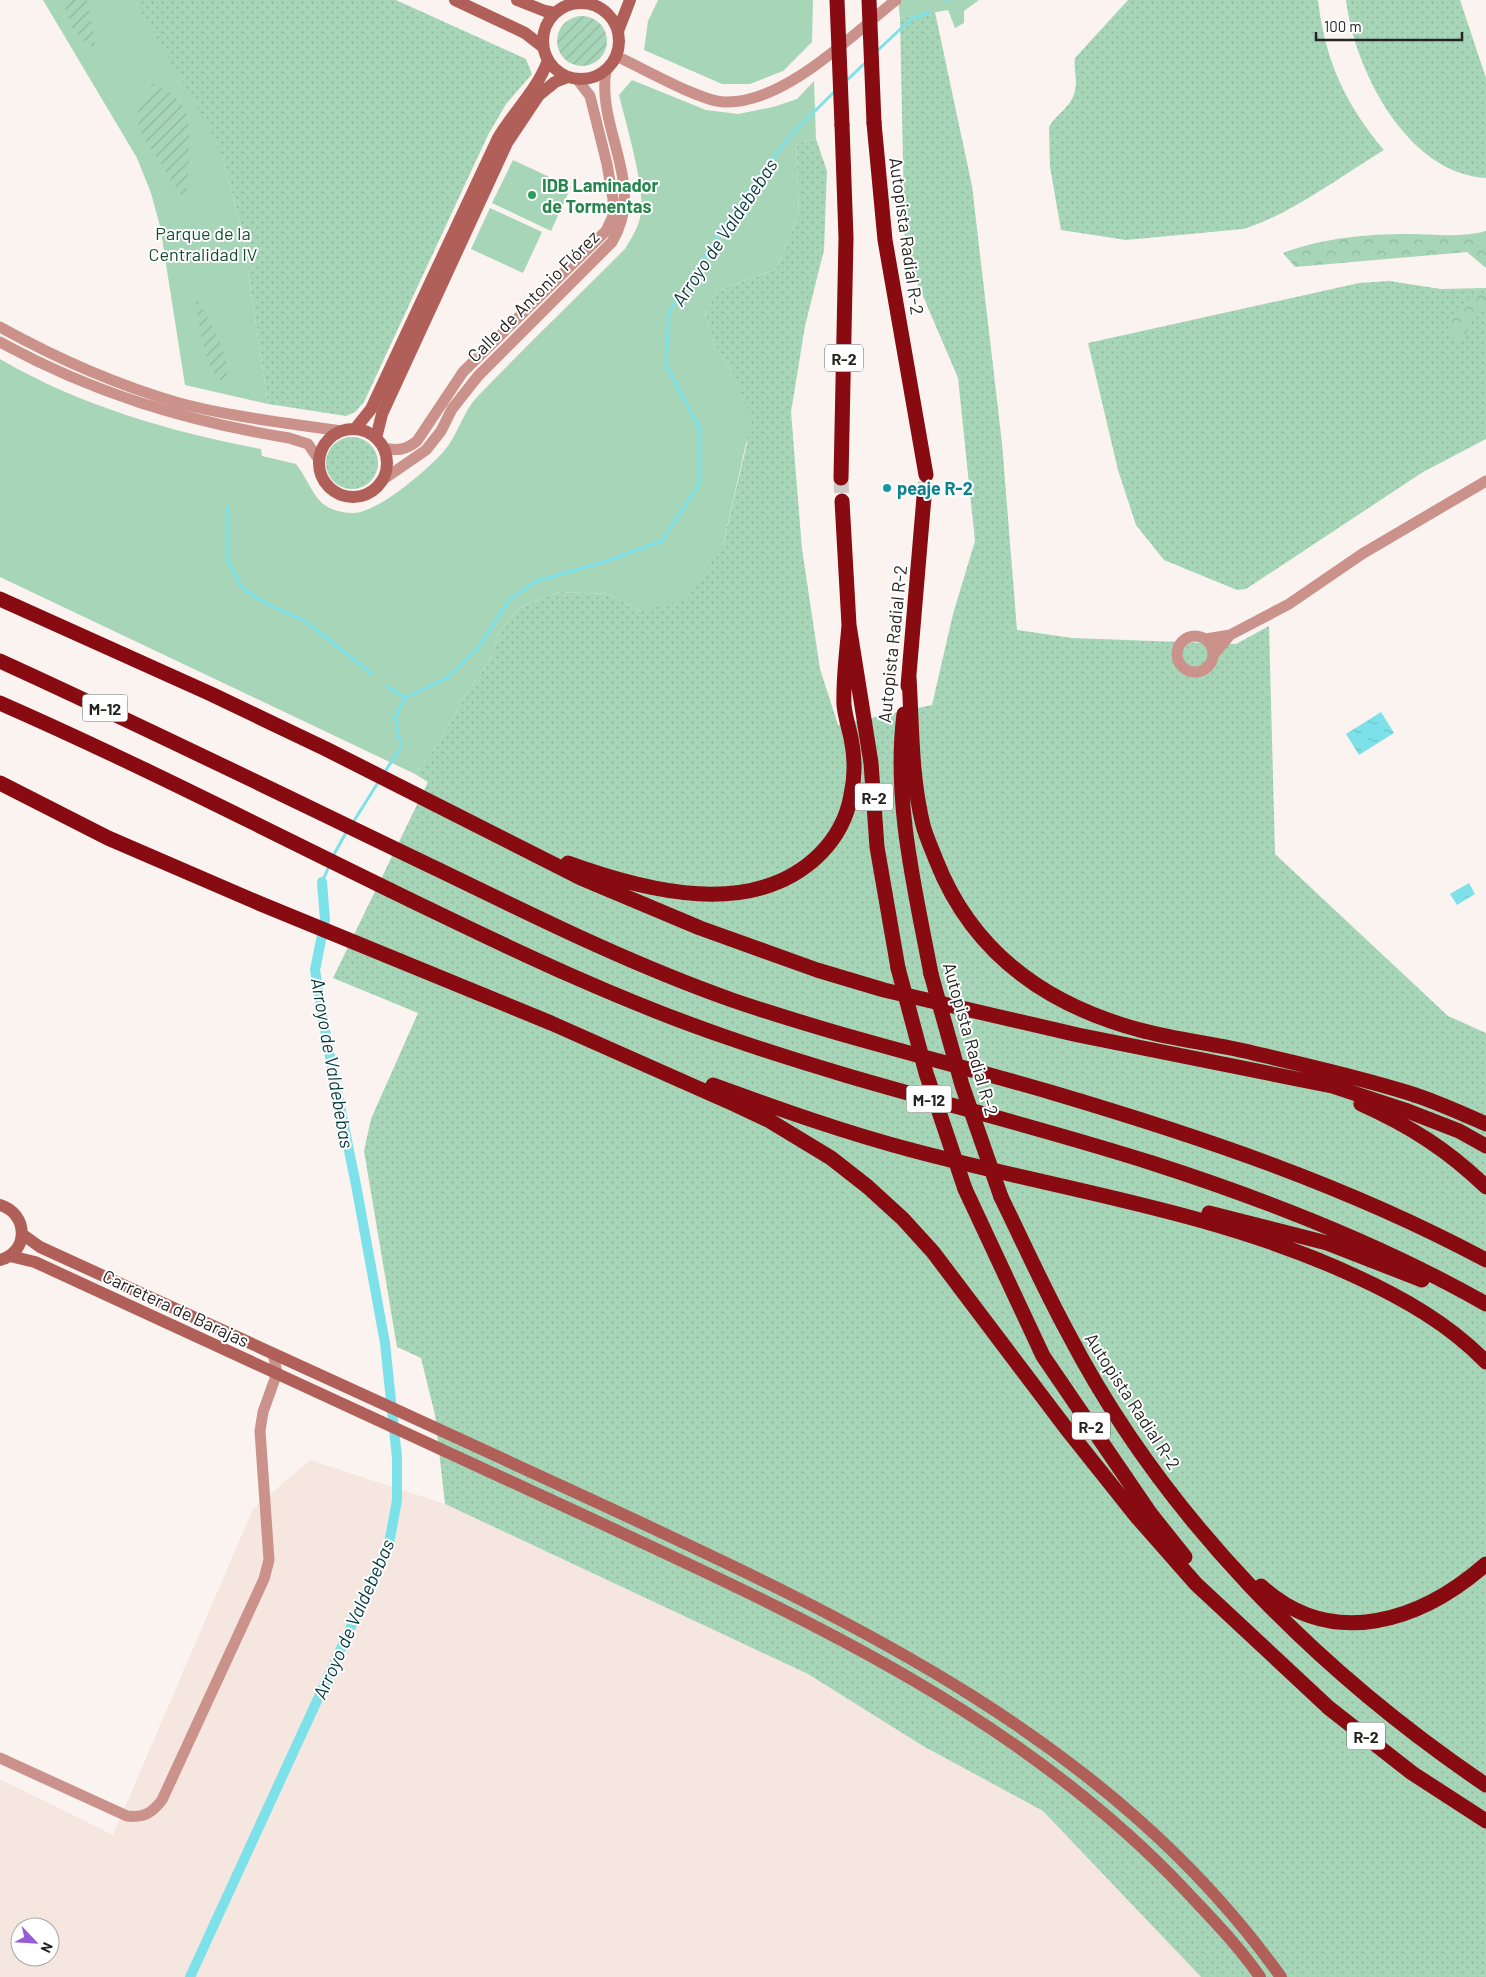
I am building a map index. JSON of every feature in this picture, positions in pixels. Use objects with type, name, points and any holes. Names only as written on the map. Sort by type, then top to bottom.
[{"type":"highway","name":"R-2","points":[[837,0],[846,238],[841,478]]},
{"type":"highway","name":"Autopista Radial R-2","points":[[869,0],[874,123],[886,240],[926,474]]},
{"type":"highway","name":"Autopista Radial R-2","points":[[924,497],[909,677],[900,748],[906,834],[931,974],[962,1086],[1001,1197],[1073,1343],[1118,1417],[1168,1489],[1204,1532]]},
{"type":"highway","name":"Autopista Radial R-2","points":[[842,501],[849,625],[871,763],[877,847],[898,968],[926,1073],[965,1189],[1043,1356],[1150,1513],[1254,1640]]},
{"type":"highway","points":[[0,599],[211,694],[636,903],[700,928],[817,970],[884,990],[966,1010],[1332,1086],[1405,1110],[1459,1131],[1486,1146]]},
{"type":"highway","points":[[503,839],[596,872],[665,889],[732,893],[767,887],[788,879],[808,865],[832,840],[844,819],[850,802],[854,757],[844,706],[849,625]]},
{"type":"highway","name":"M-12","points":[[0,661],[209,757],[501,902],[629,959],[729,999],[838,1034],[1048,1091],[1230,1148],[1290,1171],[1448,1240],[1486,1260]]},
{"type":"highway","points":[[909,677],[918,798],[923,826],[946,884],[966,917],[991,950],[1037,988],[1084,1012],[1140,1030],[1232,1048],[1336,1072],[1410,1093],[1486,1124]]},
{"type":"highway","name":"M-12","points":[[0,703],[104,749],[375,883],[550,966],[707,1030],[832,1072],[1152,1163],[1306,1217],[1390,1254],[1486,1304]]},
{"type":"highway","points":[[0,783],[108,838],[261,904],[551,1023],[701,1081],[829,1125],[914,1151],[1195,1218],[1312,1257],[1366,1281],[1432,1317],[1454,1333],[1486,1362]]},
{"type":"highway","points":[[551,1023],[770,1121],[831,1158],[868,1187],[903,1219],[933,1252],[1136,1517],[1196,1584],[1254,1640]]},
{"type":"highway","points":[[1246,1069],[1352,1100],[1388,1116],[1419,1132],[1463,1166],[1486,1187]]},
{"type":"highway","points":[[1026,1177],[1161,1202],[1254,1223],[1327,1243],[1390,1266],[1486,1310]]},
{"type":"highway","name":"R-2","points":[[1204,1532],[1258,1596],[1345,1678],[1426,1744],[1486,1785]]},
{"type":"highway","points":[[1204,1532],[1269,1593],[1291,1609],[1310,1617],[1340,1623],[1372,1622],[1424,1606],[1458,1587],[1486,1564]]},
{"type":"highway","name":"R-2","points":[[1254,1640],[1329,1708],[1412,1773],[1486,1821]]},
{"type":"street","points":[[455,0],[525,33],[543,47]]},
{"type":"street","points":[[517,0],[555,13]]},
{"type":"street","points":[[618,31],[630,0]]},
{"type":"street","points":[[616,56],[696,94],[724,102],[758,98],[779,90],[811,68],[896,0]]},
{"type":"street","points":[[0,342],[50,368],[175,415],[290,438],[308,444],[319,460],[325,482],[342,495],[360,496],[368,493],[381,481],[387,465],[380,443],[382,414],[507,143],[539,95],[547,88],[572,78],[598,76],[606,70],[616,56],[619,39],[618,31],[600,3],[574,4],[555,13],[548,23],[544,34],[543,47],[548,60],[558,72],[572,78]]},
{"type":"street","points":[[355,429],[371,409],[498,138],[539,79],[548,60]]},
{"type":"street","name":"Calle de Antonio Flórez","points":[[381,481],[426,450],[441,431],[452,409],[478,376],[612,242],[621,228],[626,194],[606,105],[604,83],[606,70]]},
{"type":"street","name":"Calle de Antonio Flórez","points":[[380,443],[401,450],[417,441],[463,372],[606,231],[612,216],[613,199],[607,164],[590,96],[572,78]]},
{"type":"street","points":[[0,327],[55,356],[178,402],[250,418],[340,431],[355,429],[366,432],[380,443]]},
{"type":"street","points":[[319,460],[326,443],[340,431]]},
{"type":"street","points":[[1230,635],[1214,654],[1211,664],[1198,673],[1188,672],[1180,665],[1177,650],[1182,641],[1191,636],[1206,639],[1230,635],[1289,604],[1362,554],[1486,481]]},
{"type":"street","points":[[1206,639],[1212,646],[1214,654]]},
{"type":"street","points":[[0,1205],[10,1209],[17,1216],[22,1234],[16,1250],[5,1258]]},
{"type":"street","name":"Carretera de Barajas","points":[[22,1234],[40,1247],[438,1428],[782,1588],[978,1698],[1042,1743],[1114,1798],[1176,1852],[1233,1915],[1282,1977]]},
{"type":"street","name":"Carretera de Barajas","points":[[5,1258],[35,1262],[439,1447],[777,1606],[895,1668],[970,1714],[1115,1821],[1220,1927],[1260,1977]]},
{"type":"street","points":[[0,1758],[127,1816],[145,1816],[154,1810],[162,1800],[265,1573],[269,1560],[260,1431],[263,1412],[277,1373],[273,1354]]},
{"type":"shaded area","points":[[310,1460],[445,1504],[808,1674],[923,1746],[1043,1811],[1201,1977],[0,1977],[0,1779],[113,1835],[253,1509]]},
{"type":"green space","name":"Parque de la Centralidad IV","points":[[43,0],[134,0],[209,127],[223,159],[241,226],[268,404],[185,385],[160,226],[151,193],[137,158]]},
{"type":"green space","points":[[62,0],[87,0],[96,48],[86,43],[73,29]]},
{"type":"green space","points":[[134,0],[396,0],[526,59],[532,74],[506,104],[488,135],[364,402],[355,412],[346,416],[268,404],[241,226],[223,159]]},
{"type":"green space","points":[[658,0],[813,0],[812,42],[783,71],[750,84],[722,84],[644,50],[648,21]]},
{"type":"green space","points":[[898,0],[979,0],[964,11],[964,23],[955,28],[948,10],[900,18]]},
{"type":"green space","points":[[1128,0],[1318,0],[1326,42],[1339,80],[1358,116],[1384,150],[1297,205],[1261,223],[1243,229],[1126,240],[1061,230],[1050,167],[1049,127],[1068,105],[1073,96],[1076,86],[1075,58]]},
{"type":"green space","points":[[1346,0],[1460,0],[1486,78],[1486,178],[1458,172],[1432,158],[1409,138],[1389,113],[1373,86],[1360,56],[1351,27]]},
{"type":"green space","points":[[935,12],[972,186],[1002,443],[1017,630],[1072,638],[1236,644],[1269,626],[1275,854],[1448,1016],[1486,1033],[1486,1977],[1201,1977],[1043,1811],[923,1746],[808,1674],[445,1504],[435,1415],[421,1358],[397,1347],[364,1151],[371,1119],[418,1013],[333,978],[428,782],[415,774],[441,740],[464,697],[491,658],[500,631],[519,608],[559,592],[608,594],[641,611],[723,545],[747,443],[732,372],[713,342],[705,312],[717,291],[776,269],[799,214],[796,143],[816,139],[827,171],[824,250],[805,326],[791,412],[802,549],[820,669],[838,725],[932,705],[953,614],[975,541],[958,378],[905,254],[900,18]]},
{"type":"green space","points":[[582,16],[600,23],[607,41],[600,59],[582,66],[564,59],[557,41],[564,23]]},
{"type":"green space","points":[[632,80],[706,110],[738,114],[773,107],[797,99],[814,81],[816,139],[796,143],[799,214],[776,269],[717,291],[705,312],[713,342],[732,372],[752,417],[723,545],[686,600],[641,611],[608,594],[559,592],[519,608],[500,631],[491,658],[464,697],[441,740],[415,774],[0,577],[0,359],[62,391],[94,404],[160,425],[261,449],[262,456],[296,464],[316,497],[329,508],[352,513],[362,511],[388,499],[401,490],[426,469],[449,445],[468,409],[478,396],[625,249],[633,236],[641,213],[640,188],[619,95]]},
{"type":"green space","points":[[153,83],[167,90],[185,110],[189,129],[186,203],[139,130],[138,112]]},
{"type":"green space","name":"IDB Laminador de Tormentas","points":[[513,160],[571,187],[551,231],[492,203]]},
{"type":"green space","name":"IDB Laminador de Tormentas","points":[[490,208],[542,232],[523,273],[471,249]]},
{"type":"green space","points":[[1486,231],[1486,268],[1467,252],[1295,267],[1283,253],[1329,240],[1361,236],[1457,235]]},
{"type":"green space","points":[[1389,281],[1441,289],[1486,288],[1486,439],[1423,472],[1246,589],[1237,590],[1164,560],[1136,525],[1118,470],[1088,343],[1359,283]]},
{"type":"green space","points":[[1486,292],[1486,310],[1473,316],[1467,333],[1460,340],[1451,340],[1447,330],[1457,310],[1471,298]]},
{"type":"green space","points":[[195,295],[212,325],[227,363],[227,374],[224,382],[217,377],[206,356]]},
{"type":"green space","points":[[347,437],[357,437],[371,444],[378,458],[378,468],[371,482],[357,489],[347,489],[337,485],[330,478],[326,468],[326,458],[330,448],[337,441]]},
{"type":"water","points":[[1381,712],[1394,733],[1359,755],[1346,734]]},
{"type":"water","points":[[1469,883],[1475,894],[1457,905],[1450,894]]},
{"type":"waterway","name":"Arroyo de Valdebebas","points":[[876,52],[911,19],[928,13]]},
{"type":"waterway","name":"Arroyo de Valdebebas","points":[[845,82],[866,62]]},
{"type":"waterway","name":"Arroyo de Valdebebas","points":[[384,773],[401,747],[395,717],[405,698],[447,678],[478,648],[510,599],[537,581],[607,561],[662,541],[700,483],[700,429],[666,365],[669,312],[721,231],[788,138],[835,91]]},
{"type":"waterway","points":[[228,506],[228,561],[242,588],[265,603],[305,621],[372,674]]},
{"type":"waterway","points":[[387,686],[405,698]]},
{"type":"waterway","name":"Arroyo de Valdebebas","points":[[352,824],[379,781]]},
{"type":"waterway","name":"Arroyo de Valdebebas","points":[[333,856],[347,831]]},
{"type":"waterway","name":"Arroyo de Valdebebas","points":[[322,882],[330,864]]},
{"type":"waterway","name":"Arroyo de Valdebebas","points":[[190,1977],[389,1544],[397,1500],[397,1458],[385,1343],[315,970],[325,920],[322,882]]},
{"type":"tunnel","points":[[924,497],[926,475]]},
{"type":"tunnel","points":[[841,478],[842,501]]},
{"type":"place","name":"IDB Laminador de Tormentas","points":[[532,195]]},
{"type":"place","name":"peaje R-2","points":[[887,488]]}]
